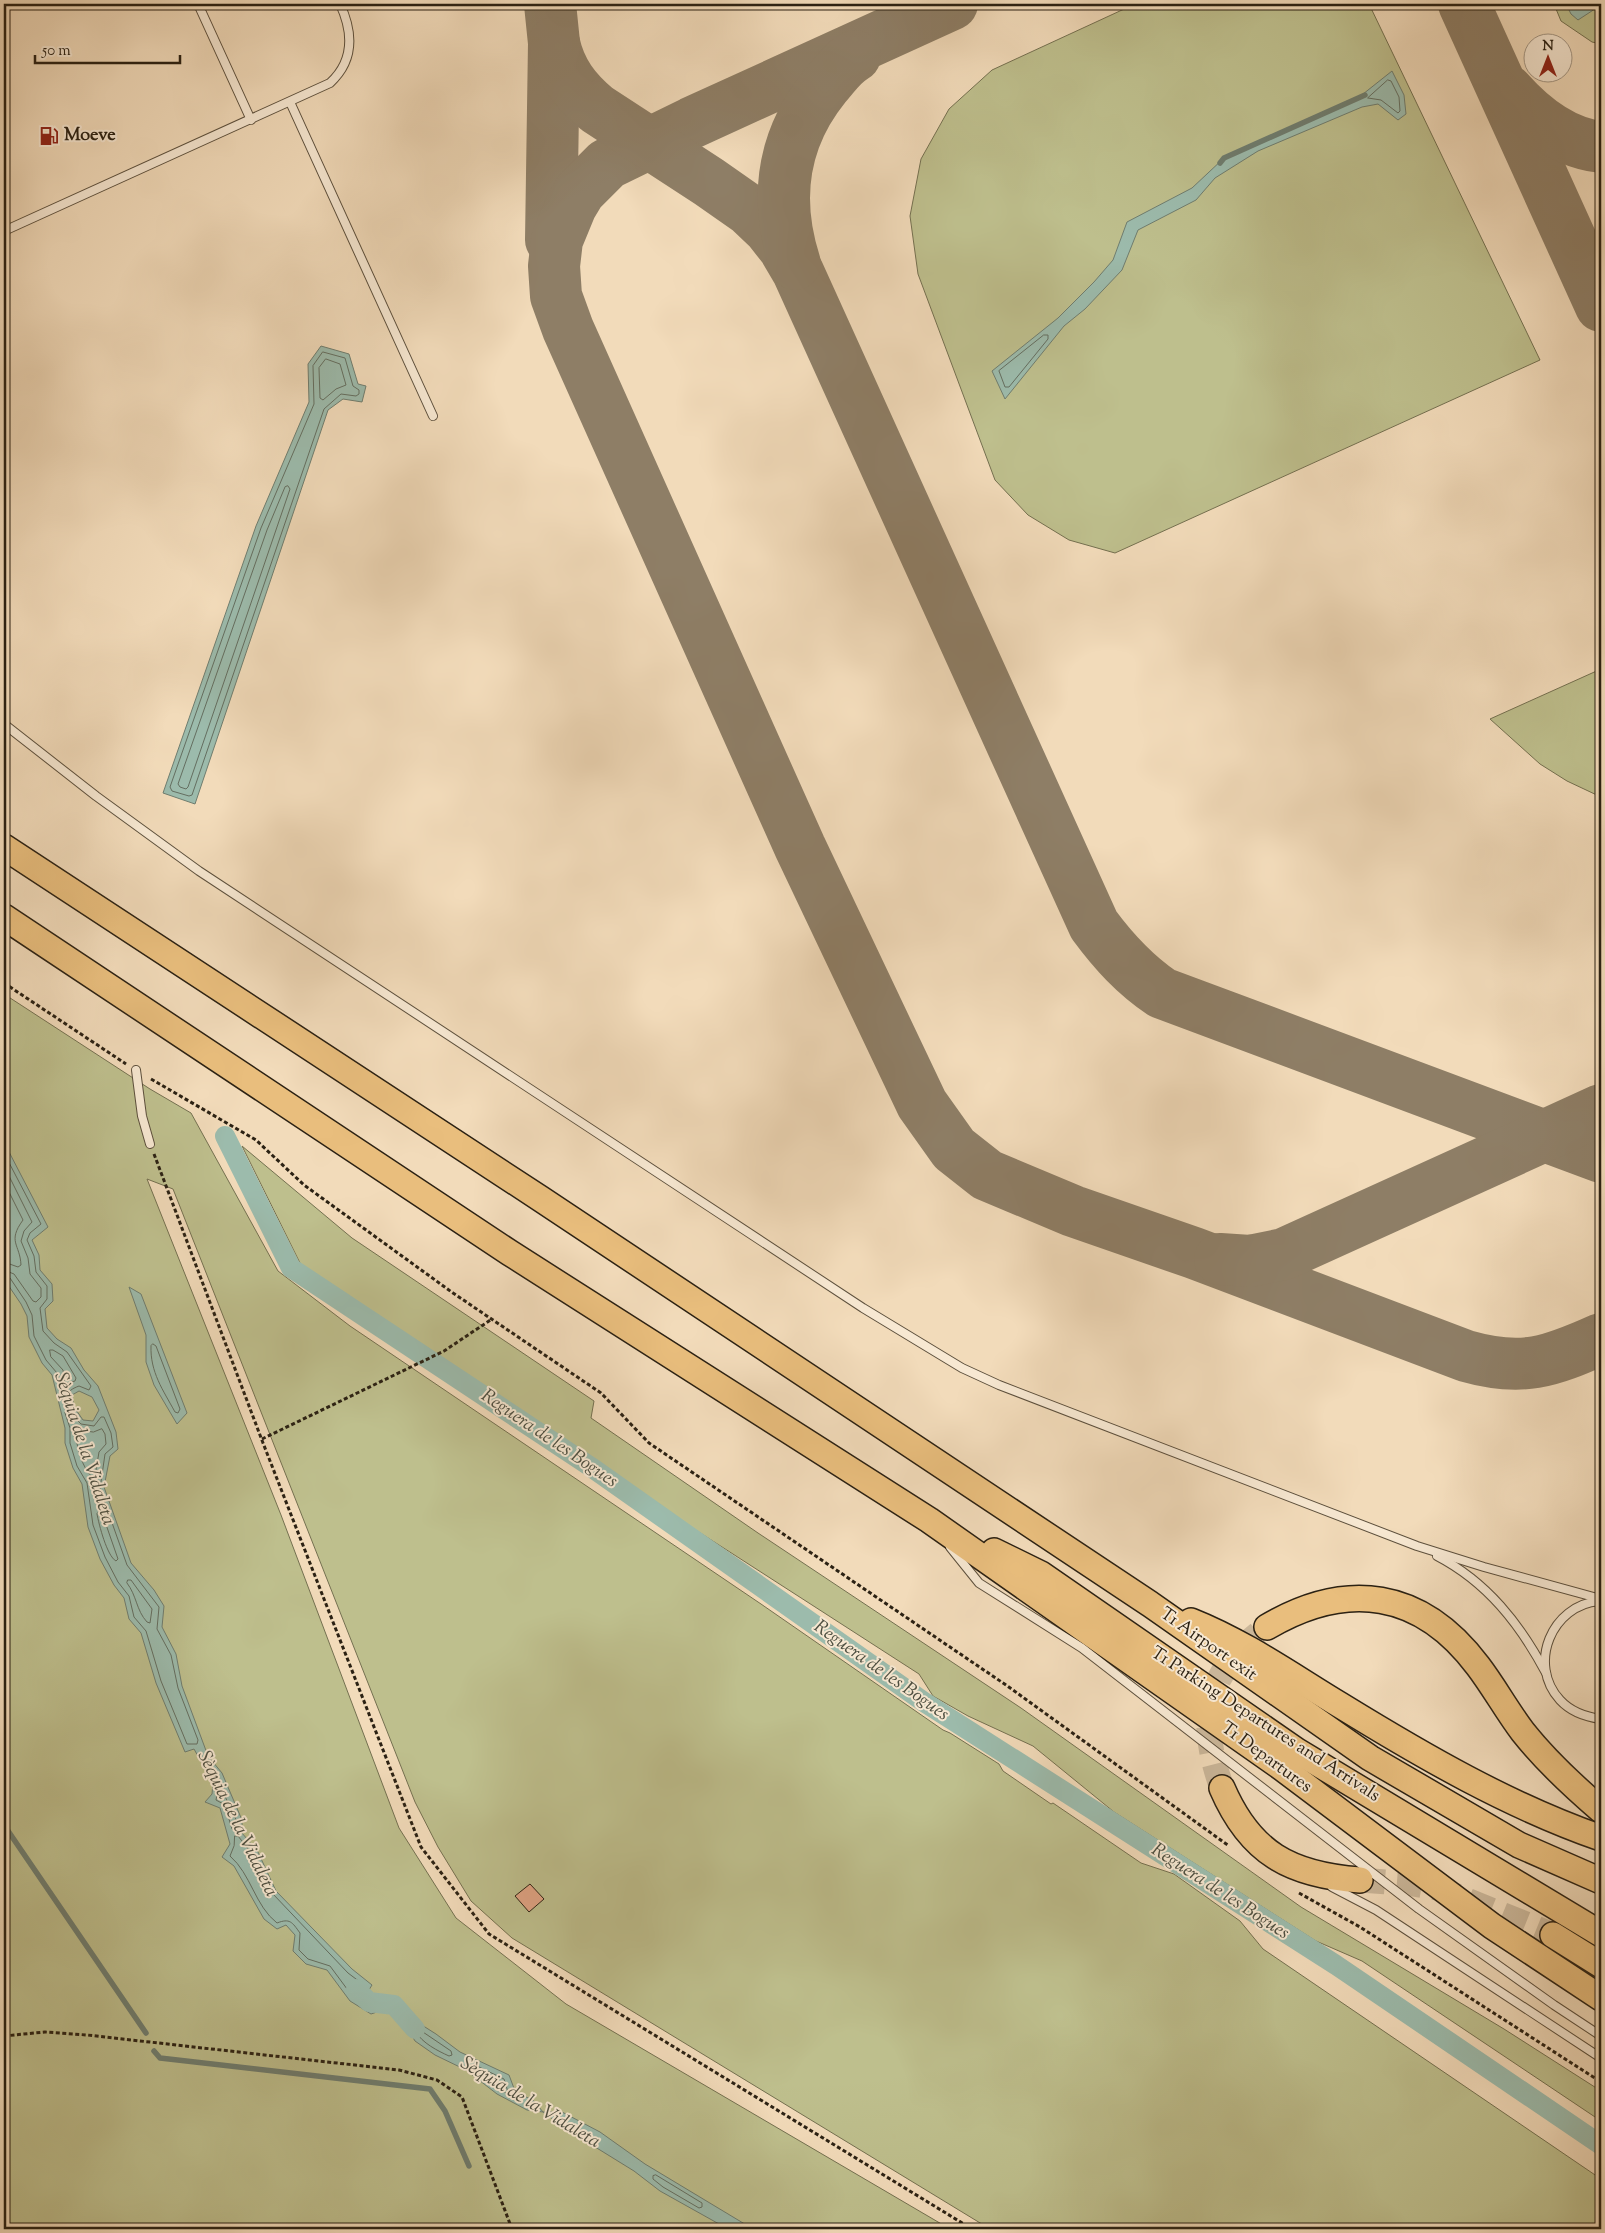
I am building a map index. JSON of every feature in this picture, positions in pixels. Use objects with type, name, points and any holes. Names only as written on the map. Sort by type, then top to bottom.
[{"type":"main road","points":[[4,847],[541,1199],[1150,1604]]},
{"type":"main road","points":[[4,917],[510,1253],[929,1520]]},
{"type":"main road","points":[[4,925],[35,937]]},
{"type":"main road","name":"T1 Parking Departures and Arrivals","points":[[929,1520],[1041,1574],[1297,1751],[1601,1934]]},
{"type":"main road","name":"T1 Departures","points":[[929,1520],[1282,1768],[1492,1926],[1601,1998]]},
{"type":"main road","points":[[1267,1627],[1289,1614],[1314,1604],[1356,1597],[1387,1601],[1426,1617],[1461,1645],[1478,1665],[1523,1731],[1556,1770],[1591,1796],[1601,1810]]},
{"type":"main road","name":"T1 Airport exit","points":[[1150,1604],[1221,1633],[1383,1732],[1459,1774],[1539,1814],[1601,1838]]},
{"type":"main road","name":"T1 Airport exit","points":[[1150,1604],[1370,1758],[1519,1845],[1601,1881]]},
{"type":"main road","points":[[1222,1788],[1238,1822],[1250,1836],[1286,1863],[1332,1878],[1360,1880]]},
{"type":"main road","points":[[1553,1936],[1601,1964]]},
{"type":"lane","points":[[198,4],[251,120]]},
{"type":"lane","points":[[4,231],[330,83],[344,68],[348,59],[351,41],[348,20],[340,4]]},
{"type":"lane","points":[[290,102],[433,416]]},
{"type":"lane","points":[[4,724],[96,796],[199,871],[940,1356],[1000,1386],[1418,1546],[1601,1600]]},
{"type":"lane","points":[[136,1070],[142,1116],[150,1144]]},
{"type":"lane","points":[[929,1520],[979,1583],[1082,1648],[1419,1909],[1530,1989],[1601,2036]]},
{"type":"lane","points":[[1418,1546],[1470,1576],[1491,1595],[1511,1616],[1530,1643],[1546,1673],[1550,1685],[1565,1704],[1585,1716],[1601,1719]]},
{"type":"lane","points":[[1546,1673],[1544,1657],[1547,1642],[1554,1628],[1569,1611],[1601,1600]]},
{"type":"lane","points":[[1286,1863],[1376,1910],[1601,2058]]},
{"type":"path","points":[[4,983],[136,1070],[256,1140],[304,1186],[492,1319],[601,1393],[649,1443],[1006,1684]]},
{"type":"path","points":[[150,1144],[262,1439],[421,1847],[488,1934],[972,2229]]},
{"type":"path","points":[[262,1439],[444,1351],[492,1319]]},
{"type":"path","points":[[4,2036],[45,2032],[87,2035],[399,2070],[437,2080],[462,2097],[512,2229]]},
{"type":"green space","points":[[1135,4],[1369,4],[1540,360],[1115,553],[1069,540],[1028,515],[995,480],[918,274],[910,216],[921,159],[949,109],[992,70]]},
{"type":"green space","points":[[1554,4],[1601,4],[1601,44],[1592,42],[1561,21]]},
{"type":"green space","points":[[1601,669],[1601,797],[1567,781],[1540,764],[1490,719]]},
{"type":"green space","points":[[4,994],[150,1089],[191,1113],[278,1271],[350,1326],[761,1604],[943,1730],[999,1764],[1003,1771],[1051,1804],[1053,1803],[1141,1863],[1174,1874],[1240,1921],[1263,1949],[1601,2179],[1601,2229],[990,2229],[512,1938],[471,1901],[438,1847],[415,1802],[173,1189],[147,1179],[281,1515],[399,1828],[456,1918],[566,2004],[950,2229],[4,2229]]},
{"type":"green space","points":[[242,1146],[352,1238],[594,1401],[591,1418],[758,1533],[1021,1708],[1301,1907],[1504,2029],[1601,2091],[1601,2121],[1362,1961],[1316,1941],[1114,1812],[1033,1746],[968,1716],[933,1696],[919,1674],[660,1507],[301,1265]]},
{"type":"water","points":[[1566,4],[1601,5],[1578,20],[1571,14]]},
{"type":"water","points":[[1392,71],[1404,95],[1406,114],[1398,120],[1378,104],[1362,107],[1258,151],[1215,178],[1196,200],[1138,230],[1122,270],[1085,309],[1064,326],[1005,399],[992,371],[1058,318],[1094,282],[1113,260],[1127,222],[1192,188],[1224,158],[1358,98]]},
{"type":"water","points":[[321,346],[349,354],[358,384],[366,386],[362,402],[343,399],[328,410],[195,804],[163,793],[256,526],[309,402],[308,364]]},
{"type":"water","points":[[4,1138],[8,1150],[48,1227],[32,1240],[39,1255],[40,1270],[52,1284],[53,1301],[45,1309],[47,1328],[57,1339],[71,1348],[84,1370],[98,1386],[116,1432],[118,1449],[110,1456],[104,1487],[131,1563],[154,1590],[164,1606],[162,1627],[176,1654],[182,1686],[208,1756],[222,1773],[242,1820],[242,1833],[258,1852],[276,1891],[352,1969],[372,1985],[367,1993],[378,2004],[394,2005],[460,2052],[509,2075],[515,2091],[534,2101],[543,2112],[527,2110],[497,2094],[466,2070],[435,2055],[415,2041],[402,2019],[383,2010],[371,2014],[350,2001],[327,1970],[306,1964],[293,1951],[295,1935],[286,1925],[277,1929],[264,1919],[234,1866],[222,1857],[230,1844],[220,1808],[205,1802],[212,1794],[213,1783],[194,1749],[185,1752],[156,1683],[141,1633],[129,1619],[124,1598],[114,1585],[100,1559],[88,1527],[82,1484],[73,1468],[65,1443],[65,1428],[52,1375],[42,1363],[29,1337],[27,1316],[21,1304],[4,1279]],"holes":[[[79,1391],[92,1397],[99,1410],[93,1421],[83,1420],[74,1407],[72,1395]]]},
{"type":"water","points":[[129,1287],[141,1294],[187,1413],[177,1424],[154,1385],[146,1362],[146,1335]]},
{"type":"water","points":[[543,2112],[562,2112],[600,2132],[645,2164],[753,2229],[728,2229],[660,2191],[634,2171],[566,2129]]},
{"type":"building","points":[[530,1884],[544,1899],[529,1912],[515,1896]]},
{"type":"waterway","points":[[1220,163],[1224,158],[1365,95]]},
{"type":"waterway","name":"Reguera de les Bogues","points":[[225,1136],[291,1268],[591,1467],[924,1702],[1336,1965],[1601,2145]]},
{"type":"waterway","points":[[4,1825],[146,2033]]},
{"type":"waterway","name":"Sèquia de la Vidaleta","points":[[356,1989],[369,2002],[394,2005],[415,2029]]},
{"type":"waterway","points":[[154,2051],[160,2058],[430,2089],[445,2111],[469,2166]]},
{"type":"taxiway","points":[[550,4],[554,43],[551,240]]},
{"type":"taxiway","points":[[952,4],[691,123],[607,164],[580,191],[571,206],[557,240],[554,266],[556,296],[568,329],[800,847],[922,1104],[954,1149],[987,1175],[1073,1211],[1194,1253],[1466,1356],[1486,1361],[1520,1364],[1551,1359],[1601,1339]]},
{"type":"taxiway","points":[[1464,4],[1601,306]]},
{"type":"taxiway","points":[[554,43],[564,71],[575,88],[589,102],[749,210],[769,229],[784,248],[798,272],[1094,925],[1125,962],[1162,993],[1601,1157]]},
{"type":"taxiway","points":[[795,264],[788,240],[784,193],[786,170],[791,148],[799,127],[811,106],[846,62],[855,56]]},
{"type":"taxiway","points":[[1508,91],[1527,111],[1550,128],[1587,145],[1601,147]]},
{"type":"taxiway","points":[[1220,1259],[1250,1261],[1284,1254],[1601,1110]]},
{"type":"tunnel","points":[[1222,1788],[1214,1763],[1210,1740],[1209,1718],[1212,1698],[1219,1679],[1230,1661],[1246,1644],[1267,1627]]},
{"type":"tunnel","points":[[1360,1880],[1437,1888],[1553,1935]]},
{"type":"place","name":"Moeve","points":[[49,136]]}]
